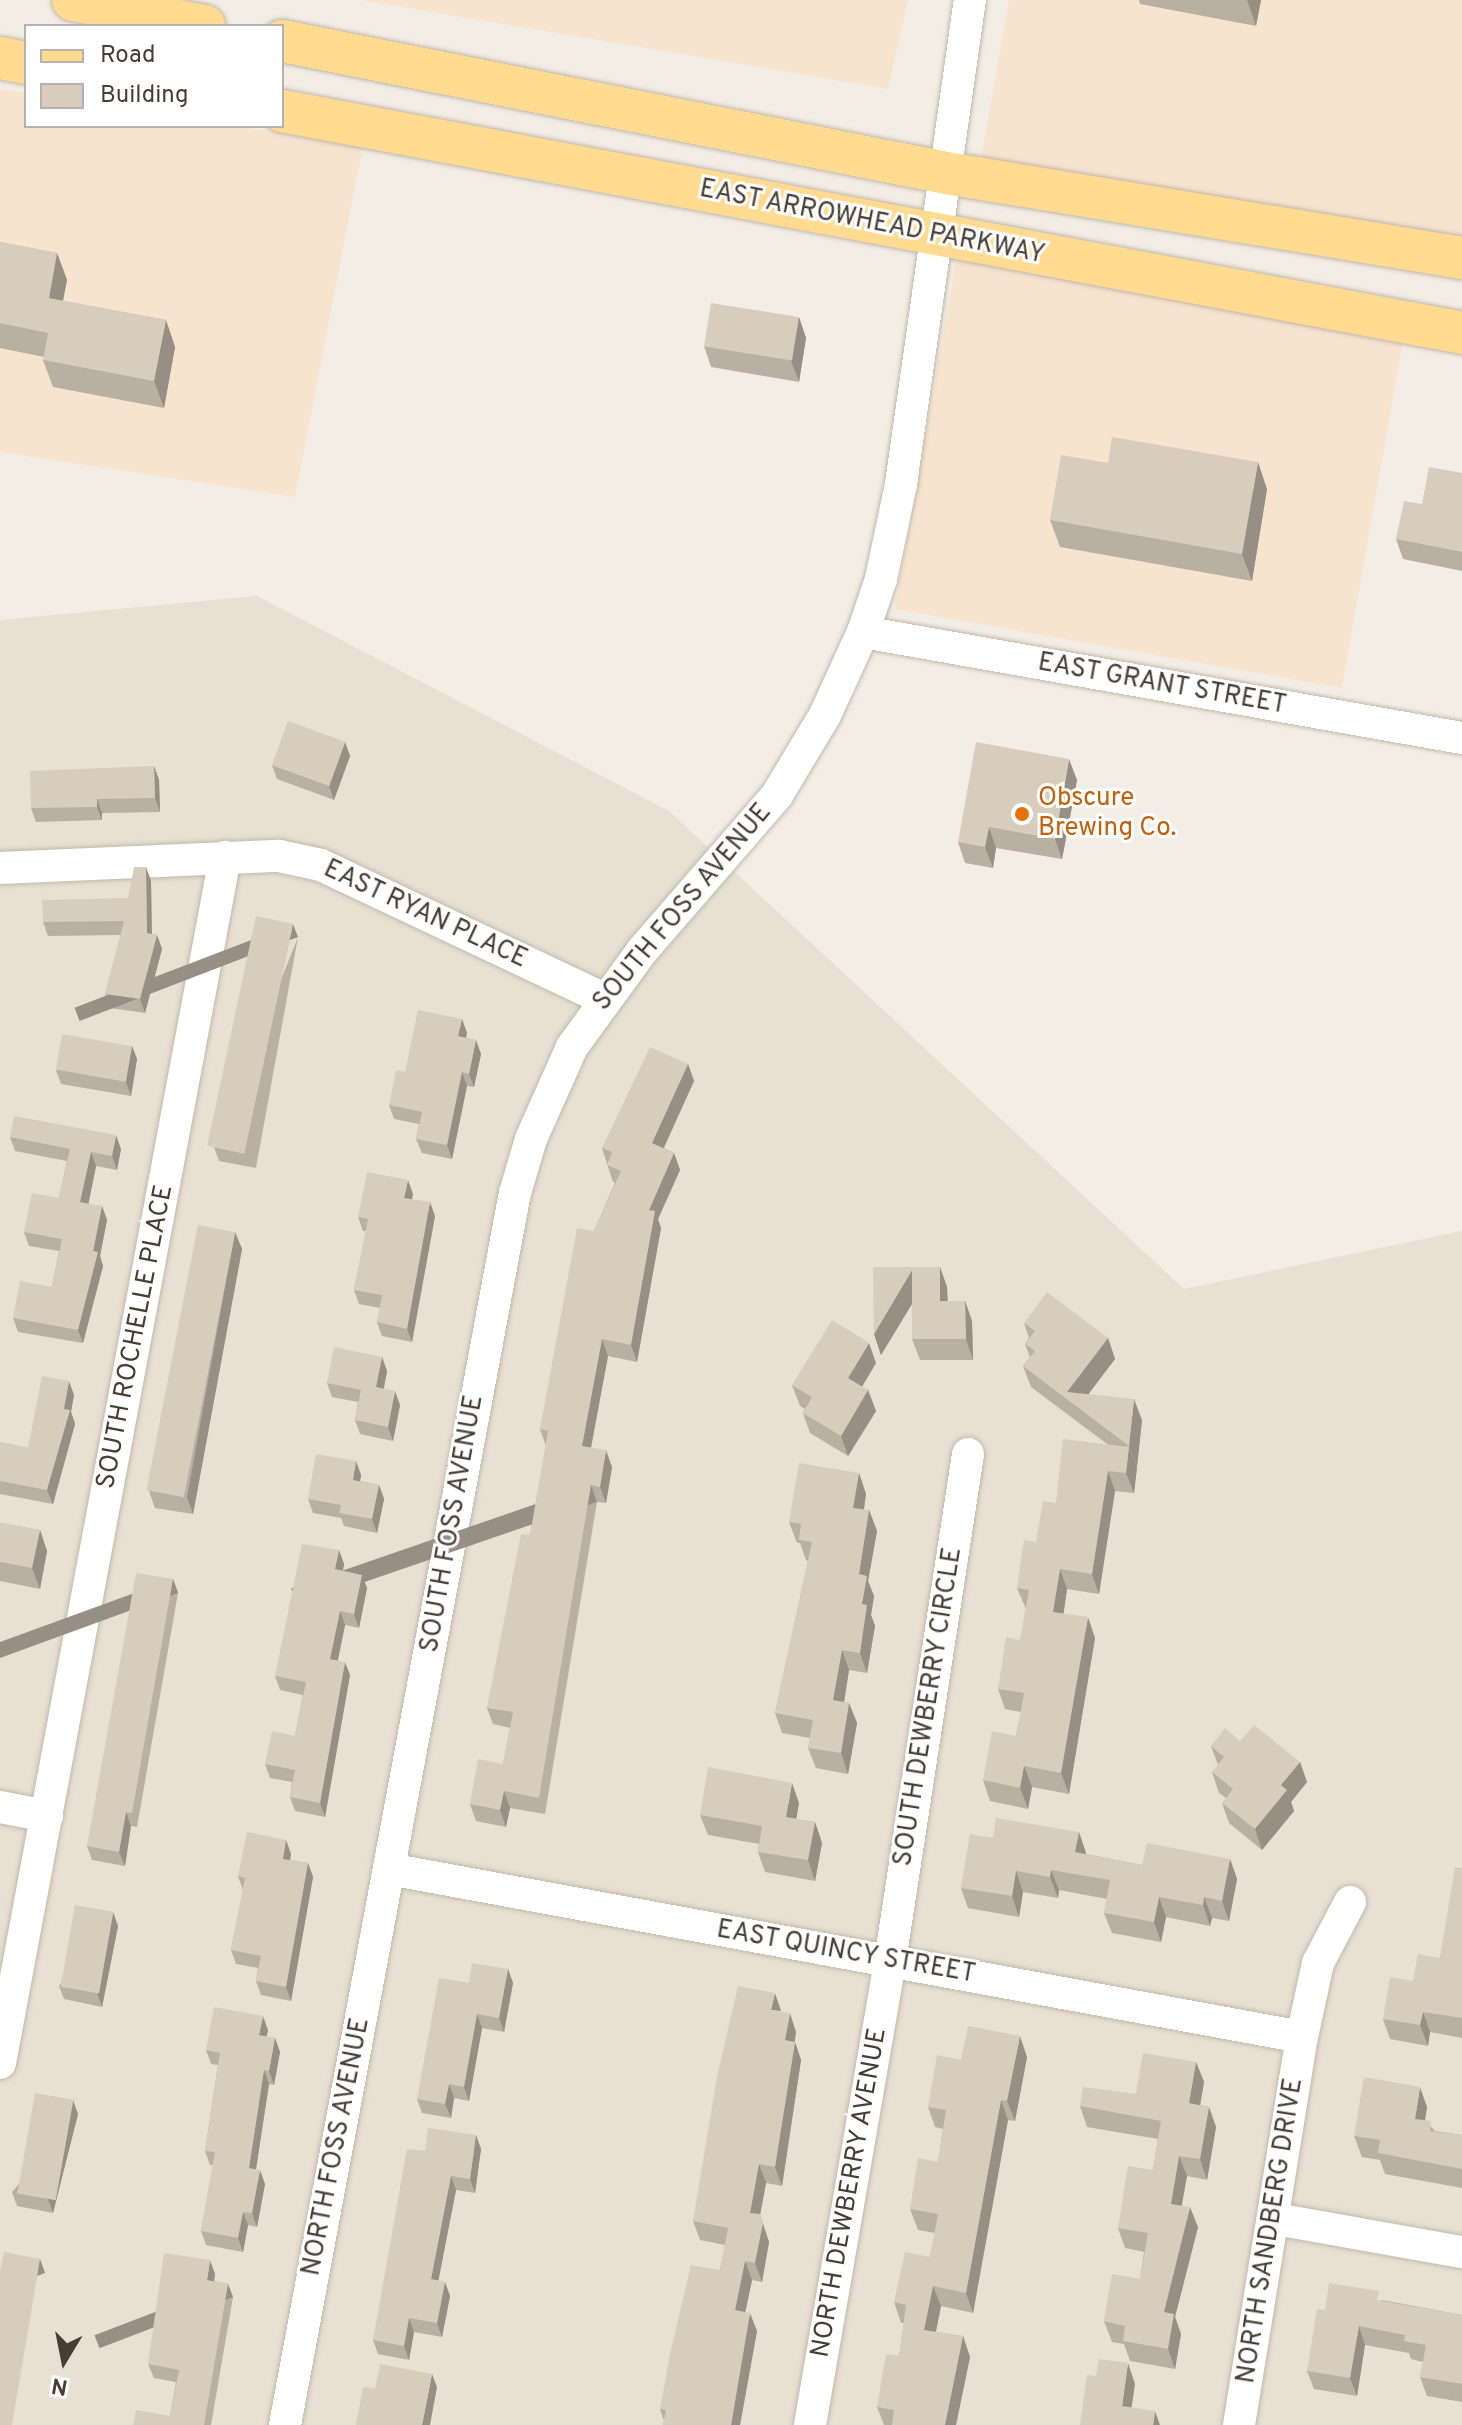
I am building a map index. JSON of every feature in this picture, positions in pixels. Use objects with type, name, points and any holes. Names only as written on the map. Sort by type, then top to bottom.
[{"type":"main road","points":[[73,0],[194,24]]},
{"type":"main road","points":[[284,41],[946,173],[1462,258]]},
{"type":"main road","points":[[0,58],[24,63]]},
{"type":"main road","name":"EAST ARROWHEAD PARKWAY","points":[[284,111],[1462,333]]},
{"type":"street","name":"SOUTH FOSS AVENUE","points":[[389,1869],[515,1193],[550,1090],[604,999],[777,795],[813,737],[863,632],[892,533],[970,0]]},
{"type":"street","name":"EAST GRANT STREET","points":[[863,632],[1462,738]]},
{"type":"street","name":"EAST RYAN PLACE","points":[[0,868],[279,856],[321,865],[604,999]]},
{"type":"street","name":"SOUTH ROCHELLE PLACE","points":[[0,2063],[225,857]]},
{"type":"street","name":"SOUTH DEWBERRY CIRCLE","points":[[890,1961],[968,1454]]},
{"type":"street","points":[[0,1807],[47,1816]]},
{"type":"street","name":"EAST QUINCY STREET","points":[[389,1869],[1302,2037]]},
{"type":"street","name":"NORTH FOSS AVENUE","points":[[285,2425],[389,1869]]},
{"type":"street","name":"NORTH SANDBERG DRIVE","points":[[1239,2425],[1276,2219],[1302,2037],[1318,1963],[1350,1902]]},
{"type":"street","name":"NORTH DEWBERRY AVENUE","points":[[810,2425],[890,1961]]},
{"type":"street","points":[[1276,2219],[1462,2252]]},
{"type":"shaded area","points":[[361,0],[908,0],[888,89]]},
{"type":"shaded area","points":[[1009,0],[1462,0],[1462,237],[981,158]]},
{"type":"shaded area","points":[[0,89],[24,93],[24,128],[248,128],[363,146],[295,497],[0,452]]},
{"type":"shaded area","points":[[962,228],[1409,307],[1342,688],[895,609]]},
{"type":"shaded area","points":[[257,596],[669,811],[1184,1289],[1462,1231],[1462,2425],[0,2425],[0,620]]},
{"type":"building","points":[[0,242],[57,253],[49,298],[166,320],[154,381],[43,360],[48,333],[0,323]]},
{"type":"building","points":[[711,303],[799,317],[792,360],[704,346]]},
{"type":"building","points":[[1112,437],[1258,462],[1242,554],[1050,520],[1061,455],[1108,463]]},
{"type":"building","points":[[1429,467],[1462,473],[1462,552],[1396,539],[1404,501],[1422,504]]},
{"type":"building","points":[[288,721],[345,742],[329,786],[272,765]]},
{"type":"building","name":"Obscure Brewing Co.","points":[[976,742],[1069,759],[1055,839],[989,827],[985,847],[958,842]]},
{"type":"building","points":[[154,766],[155,798],[97,799],[97,807],[31,808],[30,771]]},
{"type":"building","points":[[134,867],[146,867],[147,933],[157,935],[140,999],[105,994],[124,921],[43,922],[42,900],[128,898]]},
{"type":"building","points":[[256,916],[293,924],[244,1154],[207,1146]]},
{"type":"building","points":[[418,1010],[462,1019],[458,1036],[476,1040],[469,1074],[462,1072],[447,1145],[416,1139],[422,1112],[389,1105],[396,1070],[405,1072]]},
{"type":"building","points":[[62,1034],[132,1046],[126,1082],[56,1069]]},
{"type":"building","points":[[650,1047],[688,1064],[652,1143],[674,1153],[649,1210],[655,1211],[631,1345],[602,1339],[582,1446],[606,1450],[600,1487],[591,1485],[539,1798],[504,1791],[500,1810],[470,1804],[478,1759],[503,1764],[513,1712],[487,1708],[521,1534],[530,1535],[548,1431],[540,1429],[577,1228],[594,1231],[621,1171],[607,1165],[612,1152],[602,1148]]},
{"type":"building","points":[[14,1116],[116,1135],[112,1156],[91,1152],[80,1202],[102,1206],[93,1251],[98,1252],[78,1330],[13,1318],[20,1281],[52,1287],[62,1239],[24,1232],[32,1193],[59,1198],[70,1149],[10,1137]]},
{"type":"building","points":[[367,1172],[408,1180],[404,1198],[430,1202],[407,1329],[377,1322],[382,1295],[354,1290],[368,1219],[358,1217]]},
{"type":"building","points":[[198,1225],[235,1232],[184,1497],[146,1490]]},
{"type":"building","points":[[873,1267],[940,1267],[940,1301],[965,1301],[966,1339],[912,1339],[912,1270],[874,1334]]},
{"type":"building","points":[[1047,1292],[1108,1338],[1067,1392],[1134,1399],[1129,1446],[1023,1366],[1035,1351],[1025,1344],[1035,1331],[1024,1323]]},
{"type":"building","points":[[832,1320],[869,1343],[848,1378],[868,1390],[841,1436],[803,1413],[812,1397],[792,1385]]},
{"type":"building","points":[[334,1347],[382,1357],[376,1387],[395,1391],[388,1427],[355,1420],[361,1390],[327,1383]]},
{"type":"building","points":[[42,1376],[69,1381],[64,1409],[70,1410],[47,1490],[0,1481],[0,1442],[28,1448]]},
{"type":"building","points":[[1063,1439],[1129,1447],[1126,1473],[1108,1471],[1092,1574],[1060,1569],[1053,1612],[1088,1617],[1061,1773],[1024,1766],[1020,1788],[983,1780],[992,1731],[1016,1736],[1024,1693],[998,1689],[1006,1637],[1020,1640],[1029,1590],[1017,1588],[1024,1540],[1036,1542],[1043,1501],[1056,1503]]},
{"type":"building","points":[[316,1454],[356,1461],[353,1480],[379,1485],[372,1519],[339,1513],[341,1505],[308,1499]]},
{"type":"building","points":[[799,1463],[859,1473],[853,1508],[869,1510],[859,1574],[867,1576],[862,1604],[867,1605],[860,1653],[842,1650],[833,1700],[849,1703],[841,1753],[808,1748],[813,1720],[775,1713],[812,1542],[799,1540],[801,1524],[789,1522]]},
{"type":"building","points":[[0,1523],[40,1530],[32,1568],[0,1562]]},
{"type":"building","points":[[302,1544],[339,1550],[335,1569],[362,1575],[354,1614],[340,1611],[330,1659],[345,1662],[320,1803],[290,1797],[295,1770],[265,1764],[272,1731],[295,1736],[306,1682],[275,1676]]},
{"type":"building","points":[[136,1573],[173,1579],[132,1813],[126,1812],[119,1852],[87,1846]]},
{"type":"building","points":[[1254,1725],[1300,1762],[1281,1785],[1287,1790],[1255,1829],[1222,1803],[1233,1789],[1212,1772],[1224,1757],[1211,1746],[1225,1728],[1240,1741]]},
{"type":"building","points":[[708,1767],[792,1783],[786,1817],[815,1822],[808,1860],[758,1852],[762,1826],[700,1815]]},
{"type":"building","points":[[996,1818],[1079,1832],[1075,1852],[1142,1865],[1147,1843],[1230,1859],[1222,1901],[1204,1897],[1203,1905],[1159,1897],[1154,1922],[1104,1913],[1110,1880],[1051,1870],[1050,1877],[1016,1871],[1012,1896],[961,1888],[970,1834],[993,1838]]},
{"type":"building","points":[[247,1832],[286,1840],[283,1859],[308,1863],[286,1987],[256,1981],[261,1956],[231,1950],[245,1878],[238,1876]]},
{"type":"building","points":[[1455,1867],[1462,1868],[1462,2018],[1423,2012],[1420,2025],[1383,2019],[1390,1977],[1413,1981],[1418,1954],[1440,1958]]},
{"type":"building","points":[[75,1905],[113,1912],[99,1994],[61,1987]]},
{"type":"building","points":[[472,1963],[508,1969],[499,2018],[477,2014],[464,2087],[449,2084],[445,2104],[417,2099],[439,1978],[469,1983]]},
{"type":"building","points":[[738,1986],[775,1993],[771,2010],[790,2013],[785,2040],[795,2042],[775,2167],[759,2164],[750,2213],[760,2214],[763,2223],[755,2263],[745,2261],[735,2310],[750,2313],[731,2425],[663,2425],[666,2410],[660,2409],[691,2265],[720,2270],[728,2228],[693,2221],[717,2077]]},
{"type":"building","points":[[214,2007],[263,2016],[259,2035],[275,2038],[269,2071],[264,2070],[249,2168],[260,2170],[252,2213],[243,2212],[238,2238],[201,2231],[215,2152],[205,2151],[220,2053],[206,2050]]},
{"type":"building","points":[[968,2026],[1020,2036],[1007,2101],[1001,2100],[966,2293],[933,2286],[924,2330],[963,2336],[945,2425],[892,2425],[894,2410],[877,2407],[886,2354],[899,2356],[906,2305],[894,2302],[905,2252],[930,2257],[938,2214],[910,2209],[918,2158],[938,2162],[946,2110],[928,2107],[937,2055],[961,2060]]},
{"type":"building","points":[[1143,2053],[1196,2062],[1189,2103],[1209,2107],[1200,2159],[1179,2156],[1171,2204],[1190,2207],[1164,2312],[1174,2314],[1168,2349],[1123,2341],[1125,2326],[1104,2321],[1112,2274],[1140,2279],[1148,2233],[1118,2228],[1128,2166],[1153,2170],[1161,2121],[1080,2106],[1083,2087],[1136,2094]]},
{"type":"building","points":[[1364,2077],[1420,2087],[1415,2119],[1431,2121],[1430,2131],[1462,2135],[1462,2169],[1378,2153],[1380,2140],[1354,2136]]},
{"type":"building","points":[[35,2093],[73,2100],[56,2200],[17,2193]]},
{"type":"building","points":[[428,2128],[476,2135],[470,2179],[451,2176],[431,2279],[445,2282],[437,2323],[409,2318],[404,2346],[373,2340],[407,2149],[425,2151]]},
{"type":"building","points":[[4,2252],[40,2259],[12,2425],[0,2425],[0,2271]]},
{"type":"building","points":[[164,2253],[210,2260],[207,2280],[228,2284],[204,2425],[133,2425],[136,2410],[170,2416],[179,2370],[148,2364]]},
{"type":"building","points":[[1329,2283],[1379,2291],[1377,2300],[1462,2315],[1462,2384],[1420,2377],[1426,2345],[1404,2341],[1405,2335],[1359,2326],[1350,2378],[1307,2371],[1317,2309],[1325,2310]]},
{"type":"building","points":[[1099,2359],[1128,2363],[1122,2406],[1155,2411],[1153,2425],[1080,2425],[1087,2375],[1096,2376]]},
{"type":"building","points":[[380,2364],[432,2374],[422,2425],[356,2425],[363,2387],[375,2389]]},
{"type":"place","name":"Obscure Brewing Co.","points":[[1022,814]]}]
